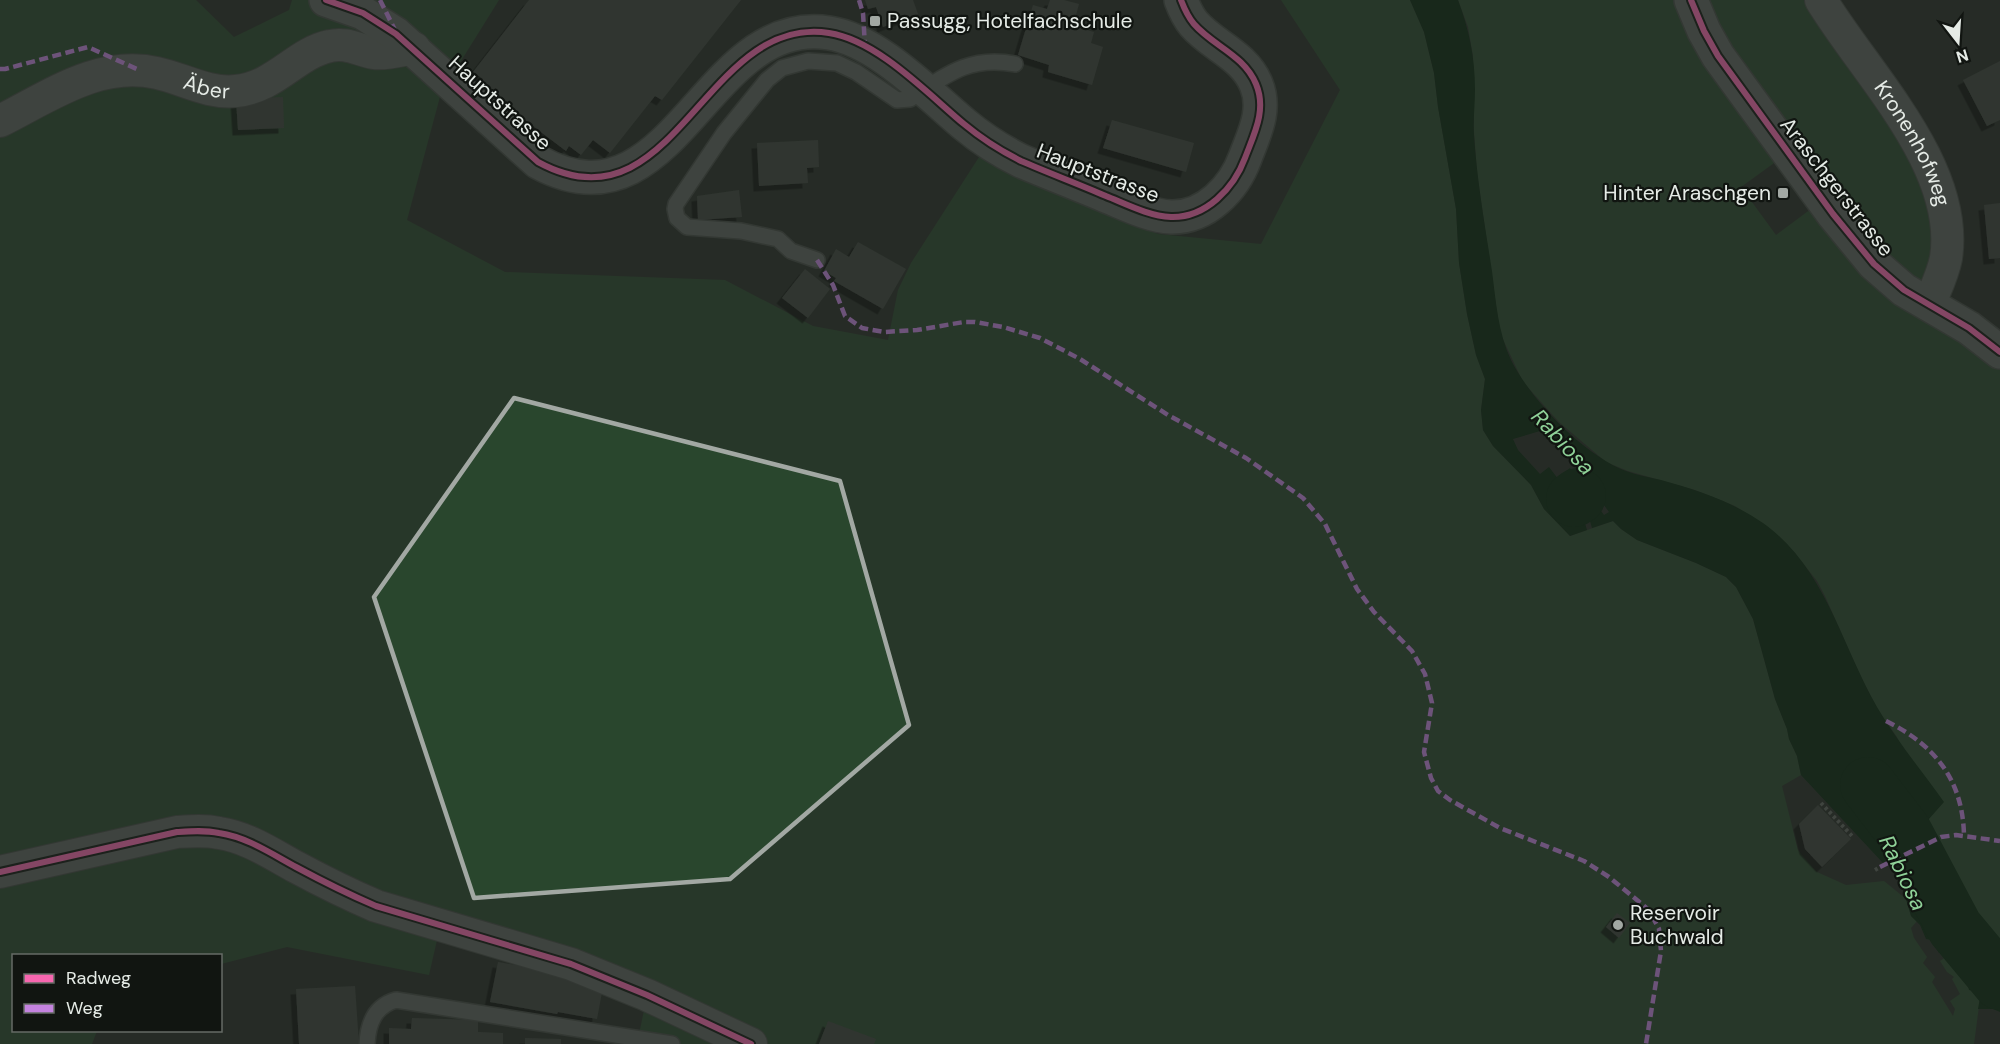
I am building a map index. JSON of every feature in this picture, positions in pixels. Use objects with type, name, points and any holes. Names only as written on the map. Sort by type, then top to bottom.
[{"type":"street","name":"Hauptstrasse","points":[[326,0],[363,13],[388,28],[414,48],[538,162],[570,176],[605,177],[623,172],[642,162],[662,145],[744,59],[767,43],[783,36],[814,32],[839,35],[865,46],[924,89],[984,140],[1021,161],[1152,213],[1172,217],[1188,215],[1206,207],[1222,195],[1244,162],[1261,110],[1260,97],[1252,75],[1234,55],[1193,23],[1181,0]]},
{"type":"street","name":"Araschgerstrasse","points":[[1691,0],[1718,56],[1833,214],[1882,272],[1904,290],[1969,328],[2000,352]]},
{"type":"street","name":"Kronenhofweg","points":[[1821,0],[1903,118],[1926,160],[1937,187],[1945,219],[1947,246],[1943,269],[1929,305]]},
{"type":"street","name":"Äber","points":[[0,121],[81,80],[103,72],[127,69],[148,71],[210,90],[228,92],[268,81],[315,51],[329,46],[350,45],[377,53],[414,48]]},
{"type":"street","points":[[0,872],[177,832],[220,833],[237,837],[257,846],[376,906],[571,964],[647,995],[752,1044]]},
{"type":"lane","points":[[818,260],[791,251],[778,239],[741,231],[687,227],[677,218],[676,204],[724,133],[767,80],[782,68],[808,61],[837,63],[856,72],[900,101],[910,99],[952,71],[971,64],[990,61],[1015,64]]},
{"type":"lane","points":[[367,1044],[367,1034],[374,1015],[387,1003],[396,1000],[672,1044]]},
{"type":"path","points":[[1821,803],[1853,837]]},
{"type":"path","points":[[1875,870],[1880,867]]},
{"type":"highlighted area","points":[[514,398],[840,481],[909,725],[730,879],[474,898],[374,597]]},
{"type":"shaded area","points":[[0,0],[196,0],[234,37],[289,10],[292,0],[499,0],[441,93],[407,220],[505,272],[725,280],[813,326],[888,340],[898,290],[911,263],[981,154],[1025,181],[1158,234],[1261,244],[1340,90],[1281,0],[1410,0],[1424,32],[1434,73],[1456,209],[1459,263],[1467,314],[1476,355],[1485,379],[1481,410],[1483,430],[1493,446],[1531,485],[1544,509],[1570,536],[1613,521],[1637,540],[1726,577],[1736,587],[1753,619],[1775,699],[1797,756],[1801,775],[1782,786],[1798,850],[1817,872],[1846,885],[1884,881],[1906,899],[1911,916],[1917,921],[1911,928],[1914,938],[1927,957],[1923,963],[1935,977],[1932,982],[1953,1016],[1955,1009],[1950,1001],[1960,994],[1952,979],[1954,977],[1947,972],[1940,961],[1946,957],[1960,973],[1966,976],[1969,989],[1981,991],[1974,1044],[672,1044],[638,1039],[647,996],[440,927],[429,975],[287,947],[222,964],[222,954],[12,954],[12,1032],[97,1032],[92,1044],[0,1044]]},
{"type":"shaded area","points":[[1458,0],[1821,0],[1940,196],[1929,305],[2000,352],[2000,951],[1964,894],[1951,867],[1946,869],[1924,823],[1932,814],[1897,737],[1878,710],[1860,675],[1817,581],[1794,552],[1766,526],[1735,506],[1695,490],[1628,471],[1606,462],[1559,422],[1523,382],[1500,333],[1477,172],[1473,56],[1468,27]],"holes":[[[1788,153],[1823,200],[1776,235],[1741,187]]]},
{"type":"water","points":[[1410,0],[1458,0],[1465,22],[1474,66],[1474,129],[1477,169],[1496,305],[1507,349],[1520,376],[1560,424],[1593,453],[1630,472],[1688,488],[1726,502],[1763,523],[1802,561],[1830,608],[1864,683],[1884,719],[1944,802],[1921,828],[1924,842],[1883,863],[1801,775],[1797,756],[1775,699],[1753,619],[1736,587],[1726,577],[1637,540],[1613,521],[1592,528],[1586,507],[1562,474],[1570,468],[1604,515],[1609,512],[1563,449],[1540,431],[1513,439],[1518,450],[1540,474],[1549,467],[1581,509],[1587,530],[1570,536],[1544,509],[1531,485],[1493,446],[1483,430],[1481,410],[1485,379],[1476,355],[1467,314],[1459,263],[1456,209],[1434,73],[1424,32]]},
{"type":"water","points":[[1927,847],[1939,872],[1951,867],[1964,894],[2000,951],[2000,1012],[1993,1009],[1978,1009],[1981,992],[1969,990],[1964,964],[1968,961],[1963,953],[1948,948],[1939,953],[1932,940],[1926,939],[1920,925],[1911,916],[1907,898],[1891,865],[1899,861],[1911,885],[1916,883],[1930,909],[1907,857]]},
{"type":"building","points":[[529,0],[741,0],[662,100],[655,96],[610,153],[593,140],[581,155],[569,146],[566,151],[521,117],[479,84],[483,79],[473,72]]},
{"type":"building","points":[[865,0],[913,0],[918,14],[883,27],[876,7],[868,9]]},
{"type":"building","points":[[1050,0],[1064,0],[1079,4],[1073,26],[1094,32],[1091,43],[1103,47],[1092,85],[1048,72],[1049,65],[1018,55],[1033,5],[1047,9]]},
{"type":"building","points":[[2000,61],[2000,120],[1987,126],[1963,80]]},
{"type":"building","points":[[283,97],[284,128],[238,130],[236,99]]},
{"type":"building","points":[[1112,120],[1194,143],[1186,172],[1103,148]]},
{"type":"building","points":[[818,140],[819,167],[807,168],[808,183],[759,186],[757,143]]},
{"type":"building","points":[[739,190],[742,217],[698,220],[697,196]]},
{"type":"building","points":[[2000,203],[2000,258],[1989,259],[1984,205]]},
{"type":"building","points":[[858,242],[906,269],[883,309],[834,281],[836,278],[824,271],[836,249],[849,257]]},
{"type":"building","points":[[805,269],[830,289],[808,318],[782,298]]},
{"type":"building","points":[[1818,805],[1851,839],[1822,867],[1805,849],[1799,824]]},
{"type":"building","name":"Reservoir Buchwald","points":[[1617,913],[1630,923],[1619,938],[1606,927]]},
{"type":"building","points":[[498,962],[573,971],[571,981],[603,987],[597,1019],[490,1002]]},
{"type":"building","points":[[355,986],[359,1044],[299,1044],[296,989]]},
{"type":"building","points":[[412,1018],[478,1020],[478,1032],[503,1033],[503,1044],[389,1044],[389,1028],[411,1029]]},
{"type":"building","points":[[828,1021],[876,1039],[874,1044],[819,1044]]},
{"type":"building","points":[[525,1038],[561,1039],[561,1044],[525,1044]]},
{"type":"waterway","points":[[1574,499],[1578,496]]},
{"type":"waterway","name":"Rabiosa","points":[[1868,785],[1904,832],[1955,928],[2000,982]]},
{"type":"marked path","points":[[380,0],[396,32]]},
{"type":"marked path","points":[[859,0],[863,13],[865,46]]},
{"type":"marked path","points":[[0,69],[88,47],[139,70]]},
{"type":"marked path","points":[[817,260],[833,285],[845,316],[862,328],[884,332],[975,322],[1003,327],[1040,338],[1080,359],[1168,415],[1246,458],[1303,498],[1325,524],[1357,589],[1374,612],[1412,651],[1425,674],[1432,703],[1424,752],[1431,778],[1438,791],[1500,828],[1584,861],[1609,877],[1649,910],[1659,929],[1661,951],[1646,1044]]},
{"type":"marked path","points":[[1886,721],[1919,741],[1943,767],[1952,781],[1958,798],[1964,836]]},
{"type":"marked path","points":[[1880,867],[1941,837],[1956,835],[2000,841]]},
{"type":"cycle path","points":[[326,0],[363,13],[396,34],[538,162],[585,177],[624,171],[657,149],[750,55],[786,36],[829,33],[847,38],[883,57],[971,129],[1014,157],[1138,209],[1171,217],[1184,216],[1207,207],[1226,190],[1245,158],[1260,113],[1259,94],[1251,74],[1244,65],[1194,24],[1181,0]]},
{"type":"cycle path","points":[[1691,0],[1718,56],[1833,214],[1874,264],[1904,290],[1969,328],[2000,352]]},
{"type":"cycle path","points":[[0,872],[177,832],[204,831],[229,835],[259,847],[376,906],[571,964],[647,995],[751,1044]]},
{"type":"place","name":"Passugg, Hotelfachschule","points":[[875,21]]},
{"type":"place","name":"Hinter Araschgen","points":[[1783,193]]},
{"type":"place","name":"Reservoir Buchwald","points":[[1618,925]]}]
